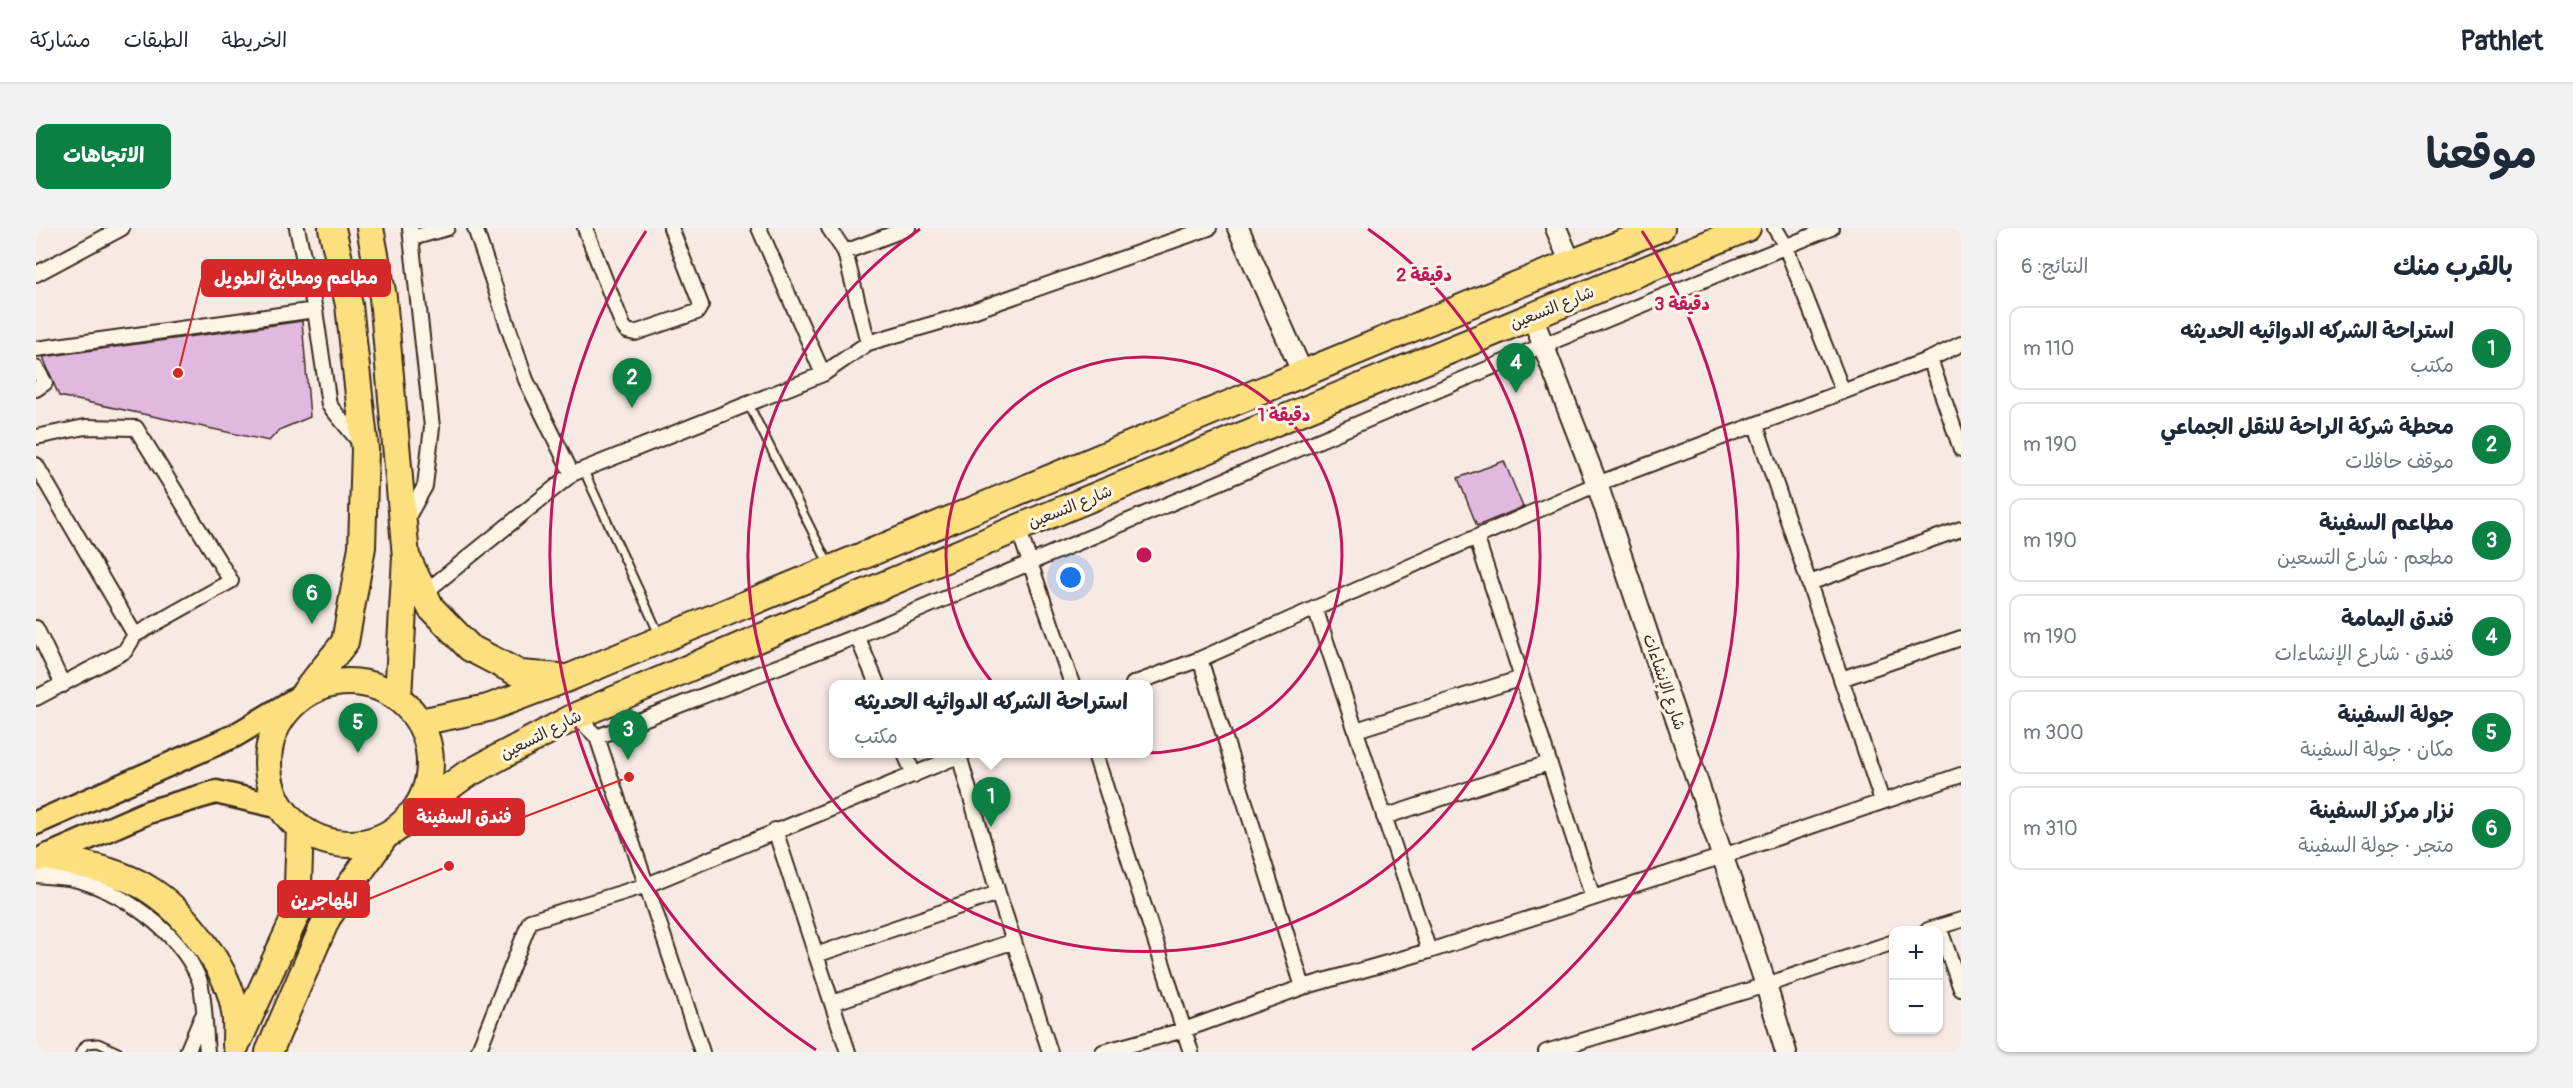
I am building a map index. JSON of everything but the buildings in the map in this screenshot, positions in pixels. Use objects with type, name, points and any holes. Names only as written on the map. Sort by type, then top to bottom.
[{"type":"highway","points":[[332,228],[349,305],[365,449],[362,547],[345,642],[302,696],[280,719],[269,748],[269,778],[281,807],[300,827],[324,840],[351,844],[383,839]]},
{"type":"highway","points":[[370,228],[383,297],[406,557],[398,697]]},
{"type":"highway","name":"شارع التسعين","points":[[420,722],[488,708],[568,678],[1514,286],[1661,228]]},
{"type":"highway","name":"شارع التسعين","points":[[408,817],[464,776],[576,716],[1018,528],[1747,228]]},
{"type":"highway","points":[[1514,286],[1532,316]]},
{"type":"highway","points":[[406,557],[431,608],[470,648],[520,674],[568,678]]},
{"type":"highway","points":[[269,1052],[327,918],[383,839],[408,817],[424,797],[431,772],[429,746],[420,722],[398,697],[367,683],[332,683],[302,696]]},
{"type":"highway","points":[[234,1048],[297,913],[300,827]]},
{"type":"highway","points":[[40,864],[87,866],[122,877],[153,891],[176,912],[204,944],[224,976],[235,1011],[234,1048]]},
{"type":"main road","points":[[36,823],[234,736],[302,696]]},
{"type":"main road","points":[[40,864],[148,812],[216,792],[281,807]]},
{"type":"street","points":[[36,274],[122,228]]},
{"type":"street","points":[[297,228],[315,310],[329,405],[365,449]]},
{"type":"street","points":[[404,525],[425,486],[432,427],[411,233],[447,228]]},
{"type":"street","points":[[475,228],[526,380],[578,472]]},
{"type":"street","points":[[585,228],[623,326],[627,331],[635,333],[697,312],[701,305],[671,228]]},
{"type":"street","points":[[759,228],[823,374]]},
{"type":"street","points":[[830,228],[845,252],[868,343]]},
{"type":"street","points":[[845,252],[908,228]]},
{"type":"street","points":[[424,593],[578,472],[823,374],[868,343],[950,319],[1209,228]]},
{"type":"street","points":[[1238,228],[1303,375]]},
{"type":"street","points":[[1556,228],[1571,264]]},
{"type":"street","points":[[1774,228],[1785,245],[1843,392]]},
{"type":"street","points":[[597,737],[857,636],[1544,345],[1831,228]]},
{"type":"street","points":[[36,350],[315,310]]},
{"type":"street","name":"شارع الإنشاءات","points":[[1532,316],[1598,484],[1766,985],[1786,1052]]},
{"type":"street","points":[[1144,680],[1200,659],[1598,484],[1930,359],[1961,344]]},
{"type":"street","points":[[1930,359],[1961,449]]},
{"type":"street","points":[[36,368],[45,383],[36,389]]},
{"type":"street","points":[[1756,424],[1882,801]]},
{"type":"street","points":[[36,437],[85,427],[136,428],[231,580],[135,635],[125,651],[36,698]]},
{"type":"street","points":[[36,465],[135,635]]},
{"type":"street","points":[[1018,528],[1071,680]]},
{"type":"street","points":[[1809,583],[1961,529]]},
{"type":"street","points":[[1477,539],[1593,898]]},
{"type":"street","points":[[1315,608],[1429,951]]},
{"type":"street","points":[[36,628],[63,685]]},
{"type":"street","points":[[857,636],[875,680]]},
{"type":"street","points":[[1841,679],[1961,638]]},
{"type":"street","points":[[1200,659],[1303,987]]},
{"type":"street","points":[[1356,730],[1522,678]]},
{"type":"street","points":[[576,716],[597,737],[702,1052]]},
{"type":"street","points":[[907,758],[914,775]]},
{"type":"street","points":[[478,1052],[530,921],[647,885],[952,758]]},
{"type":"street","points":[[962,758],[998,893],[1050,1052]]},
{"type":"street","points":[[1097,758],[1191,1052]]},
{"type":"street","points":[[1384,817],[1549,763]]},
{"type":"street","points":[[1103,1052],[1184,1030],[1303,987],[1429,951],[1723,856],[1961,775]]},
{"type":"street","points":[[775,830],[848,1052]]},
{"type":"street","points":[[40,864],[70,879],[103,890],[140,910],[178,942],[200,980],[207,1052]]},
{"type":"street","points":[[816,955],[998,893]]},
{"type":"street","points":[[1943,926],[1961,920]]},
{"type":"street","points":[[832,1004],[1014,941]]},
{"type":"street","points":[[1546,1052],[1766,985],[1889,943]]},
{"type":"street","points":[[1943,949],[1961,989]]},
{"type":"street","points":[[188,1052],[203,1015]]},
{"type":"lane","points":[[748,403],[831,569]]},
{"type":"lane","points":[[578,472],[662,639]]},
{"type":"lane","points":[[80,1052],[86,1044],[98,1043],[118,1052]]},
{"type":"place","name":"مطاعم ومطابخ الطويل","points":[[178,373]]},
{"type":"place","name":"فندق اليمامة","points":[[1516,393]]},
{"type":"place","name":"محطة شركة الراحة للنقل الجماعي","points":[[632,408]]},
{"type":"place","name":"نزار مركز السفينة","points":[[312,624]]},
{"type":"place","name":"جولة السفينة","points":[[358,753]]},
{"type":"place","name":"مطاعم السفينة","points":[[628,760]]},
{"type":"place","name":"فندق السفينة","points":[[629,777]]},
{"type":"place","name":"استراحة الشركه الدوائيه الحديثه","points":[[991,827]]},
{"type":"place","name":"المهاجرين","points":[[449,866]]}]
